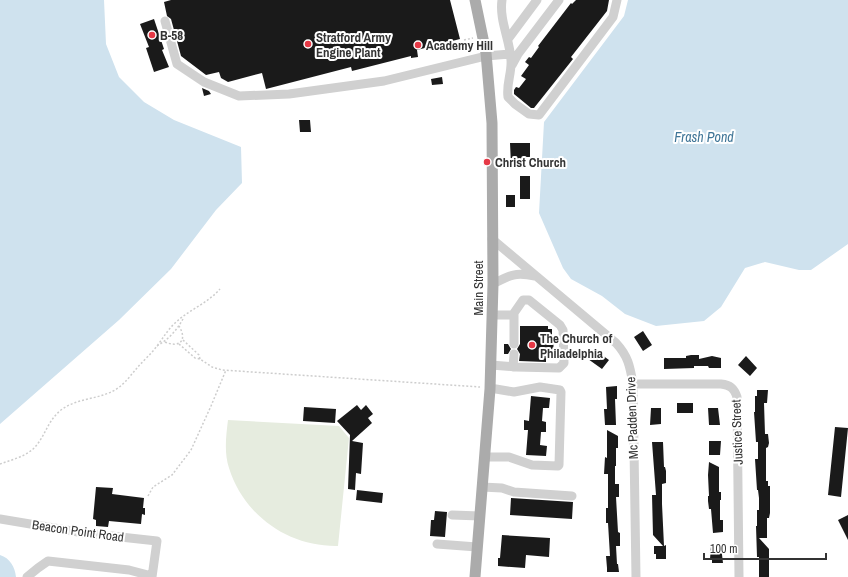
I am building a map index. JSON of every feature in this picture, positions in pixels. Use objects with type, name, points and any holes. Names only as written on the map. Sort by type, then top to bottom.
[{"type":"main road","name":"Main Street","points":[[475,0],[486,56],[492,123],[493,284],[490,388],[475,577]]},
{"type":"street","points":[[502,0],[502,10],[508,39],[511,67]]},
{"type":"street","points":[[508,39],[537,0]]},
{"type":"street","points":[[559,0],[518,54],[511,67],[507,83],[508,97],[529,114],[539,115],[613,16],[617,0]]},
{"type":"street","points":[[165,21],[178,64],[204,82],[239,96],[289,94],[384,81],[486,56],[510,54]]},
{"type":"street","name":"Mc Padden Drive","points":[[492,239],[616,343],[623,351],[629,363],[633,384],[636,577]]},
{"type":"street","points":[[493,284],[518,274],[536,277]]},
{"type":"street","points":[[490,365],[547,369],[559,368],[564,363],[563,330],[560,325],[529,300],[523,300],[514,313],[514,344]]},
{"type":"street","points":[[492,315],[514,315]]},
{"type":"street","points":[[513,367],[514,354]]},
{"type":"street","name":"Justice Street","points":[[633,384],[721,384],[730,386],[733,389],[737,397],[740,577]]},
{"type":"street","points":[[485,457],[509,457],[532,465],[559,465],[560,390],[540,387],[514,392],[490,388]]},
{"type":"street","points":[[482,487],[502,488],[514,492],[572,496]]},
{"type":"street","points":[[452,515],[480,516]]},
{"type":"street","name":"Beacon Point Road","points":[[0,520],[84,533],[157,540],[152,576]]},
{"type":"street","points":[[437,544],[477,547]]},
{"type":"street","points":[[27,577],[48,562],[129,570],[152,576]]},
{"type":"path","points":[[464,40],[473,38]]},
{"type":"path","points":[[0,464],[24,455],[33,449],[53,418],[68,406],[77,402],[104,396],[117,388],[157,346],[164,335],[175,323],[190,311],[208,300],[220,289]]},
{"type":"path","points":[[157,346],[165,342],[179,326],[184,317]]},
{"type":"path","points":[[179,326],[182,333],[182,340],[179,344]]},
{"type":"path","points":[[182,340],[199,355],[200,359]]},
{"type":"path","points":[[165,342],[179,344],[195,358],[200,359],[212,367],[226,370],[490,388]]},
{"type":"path","points":[[148,496],[153,487],[172,475],[191,450],[226,370]]},
{"type":"shaded area","points":[[228,420],[339,426],[349,438],[338,546],[320,545],[302,541],[286,534],[257,514],[245,501],[236,485],[227,462],[226,438]]},
{"type":"water","points":[[0,0],[104,0],[106,44],[119,77],[144,102],[174,120],[241,147],[242,183],[216,210],[171,269],[119,320],[0,424]]},
{"type":"water","name":"Frash Pond","points":[[628,0],[848,0],[848,244],[811,270],[799,270],[765,262],[745,268],[721,307],[704,321],[656,326],[625,314],[602,296],[571,279],[563,268],[539,213],[544,122],[624,16]]},
{"type":"water","points":[[0,555],[7,558],[11,563],[16,577],[0,577]]},
{"type":"building","name":"Stratford Army Engine Plant","points":[[171,0],[450,0],[460,39],[417,50],[418,57],[411,58],[411,56],[352,71],[351,67],[266,89],[262,73],[228,82],[221,78],[219,72],[206,75],[181,56],[171,19],[167,16],[164,2]]},
{"type":"building","points":[[576,0],[609,0],[607,11],[571,57],[573,59],[534,108],[531,108],[514,94],[516,87],[519,88],[526,79],[521,76],[529,65],[525,62],[529,57],[531,58],[539,47],[538,46],[571,3],[572,4]]},
{"type":"building","name":"B-58","points":[[154,19],[164,49],[162,50],[169,67],[154,72],[146,48],[149,47],[140,24]]},
{"type":"building","points":[[442,77],[443,84],[432,85],[431,79]]},
{"type":"building","points":[[202,88],[209,91],[211,94],[204,96]]},
{"type":"building","points":[[299,120],[310,120],[311,132],[300,132]]},
{"type":"building","points":[[510,143],[530,143],[530,157],[523,157],[523,165],[511,165]]},
{"type":"building","points":[[520,176],[530,176],[530,199],[520,199]]},
{"type":"building","points":[[506,195],[515,195],[515,207],[506,207]]},
{"type":"building","points":[[520,326],[548,326],[548,329],[552,329],[552,338],[554,338],[553,353],[546,353],[546,362],[519,361],[520,354],[517,349],[520,344]]},
{"type":"building","points":[[643,331],[652,345],[643,351],[634,337]]},
{"type":"building","points":[[504,344],[508,344],[511,349],[508,354],[504,354]]},
{"type":"building","points":[[595,350],[609,360],[602,369],[588,359]]},
{"type":"building","points":[[699,355],[699,359],[712,356],[721,358],[721,368],[694,366],[694,368],[664,369],[664,358],[686,358],[686,356]]},
{"type":"building","points":[[746,356],[757,368],[750,376],[738,365]]},
{"type":"building","points":[[617,386],[617,399],[615,399],[616,425],[605,425],[604,409],[607,409],[606,387]]},
{"type":"building","points":[[757,390],[768,390],[767,403],[764,403],[765,434],[768,434],[769,443],[768,447],[766,448],[766,481],[768,481],[768,486],[770,486],[770,513],[769,518],[767,518],[767,538],[759,538],[769,549],[769,577],[759,577],[759,557],[757,557],[756,526],[757,510],[759,510],[759,498],[755,459],[758,459],[758,442],[756,442],[754,412]]},
{"type":"building","points":[[531,396],[550,398],[549,408],[543,408],[542,421],[546,422],[546,432],[541,432],[540,445],[547,446],[546,456],[526,455],[528,430],[524,430],[524,420],[529,421]]},
{"type":"building","points":[[677,403],[693,403],[693,413],[677,413]]},
{"type":"building","points":[[357,405],[361,410],[366,405],[373,414],[368,418],[372,423],[352,441],[363,443],[361,474],[356,473],[355,490],[348,489],[350,435],[337,421]]},
{"type":"building","points":[[304,407],[336,409],[335,423],[303,421]]},
{"type":"building","points":[[651,408],[661,408],[661,424],[650,425]]},
{"type":"building","points":[[708,408],[718,408],[720,425],[709,425]]},
{"type":"building","points":[[835,427],[848,428],[841,497],[828,495]]},
{"type":"building","points":[[607,430],[618,436],[618,448],[616,448],[615,484],[619,484],[619,497],[616,497],[620,546],[616,546],[619,572],[607,572],[606,556],[610,556],[608,523],[606,523],[606,508],[608,508],[608,474],[604,474],[605,457],[607,458]]},
{"type":"building","points":[[709,441],[721,441],[720,455],[709,455]]},
{"type":"building","points":[[652,442],[663,442],[666,483],[662,484],[662,504],[666,559],[656,559],[656,554],[654,554],[654,546],[663,546],[653,535],[652,495],[656,495]]},
{"type":"building","points":[[709,462],[719,467],[719,492],[721,492],[720,520],[723,520],[723,532],[713,533],[711,509],[709,509],[708,501]]},
{"type":"building","points":[[96,487],[113,488],[112,494],[144,498],[143,508],[145,508],[145,515],[142,514],[141,524],[109,521],[108,527],[96,526],[96,520],[93,519]]},
{"type":"building","points":[[357,490],[383,493],[382,503],[356,500]]},
{"type":"building","points":[[511,498],[573,502],[572,519],[510,515]]},
{"type":"building","points":[[435,511],[447,512],[445,537],[430,536],[431,520],[434,520]]},
{"type":"building","points":[[848,515],[848,540],[838,520]]},
{"type":"building","points":[[502,535],[550,538],[549,557],[526,555],[525,568],[498,566]]},
{"type":"building","points":[[711,546],[721,546],[723,563],[712,563],[712,559],[710,559]]},
{"type":"place","name":"B-58","points":[[152,35]]},
{"type":"place","name":"Stratford Army Engine Plant","points":[[308,44]]},
{"type":"place","name":"Academy Hill","points":[[418,45]]},
{"type":"place","name":"Christ Church","points":[[487,162]]},
{"type":"place","name":"The Church of Philadelphia","points":[[532,345]]}]
